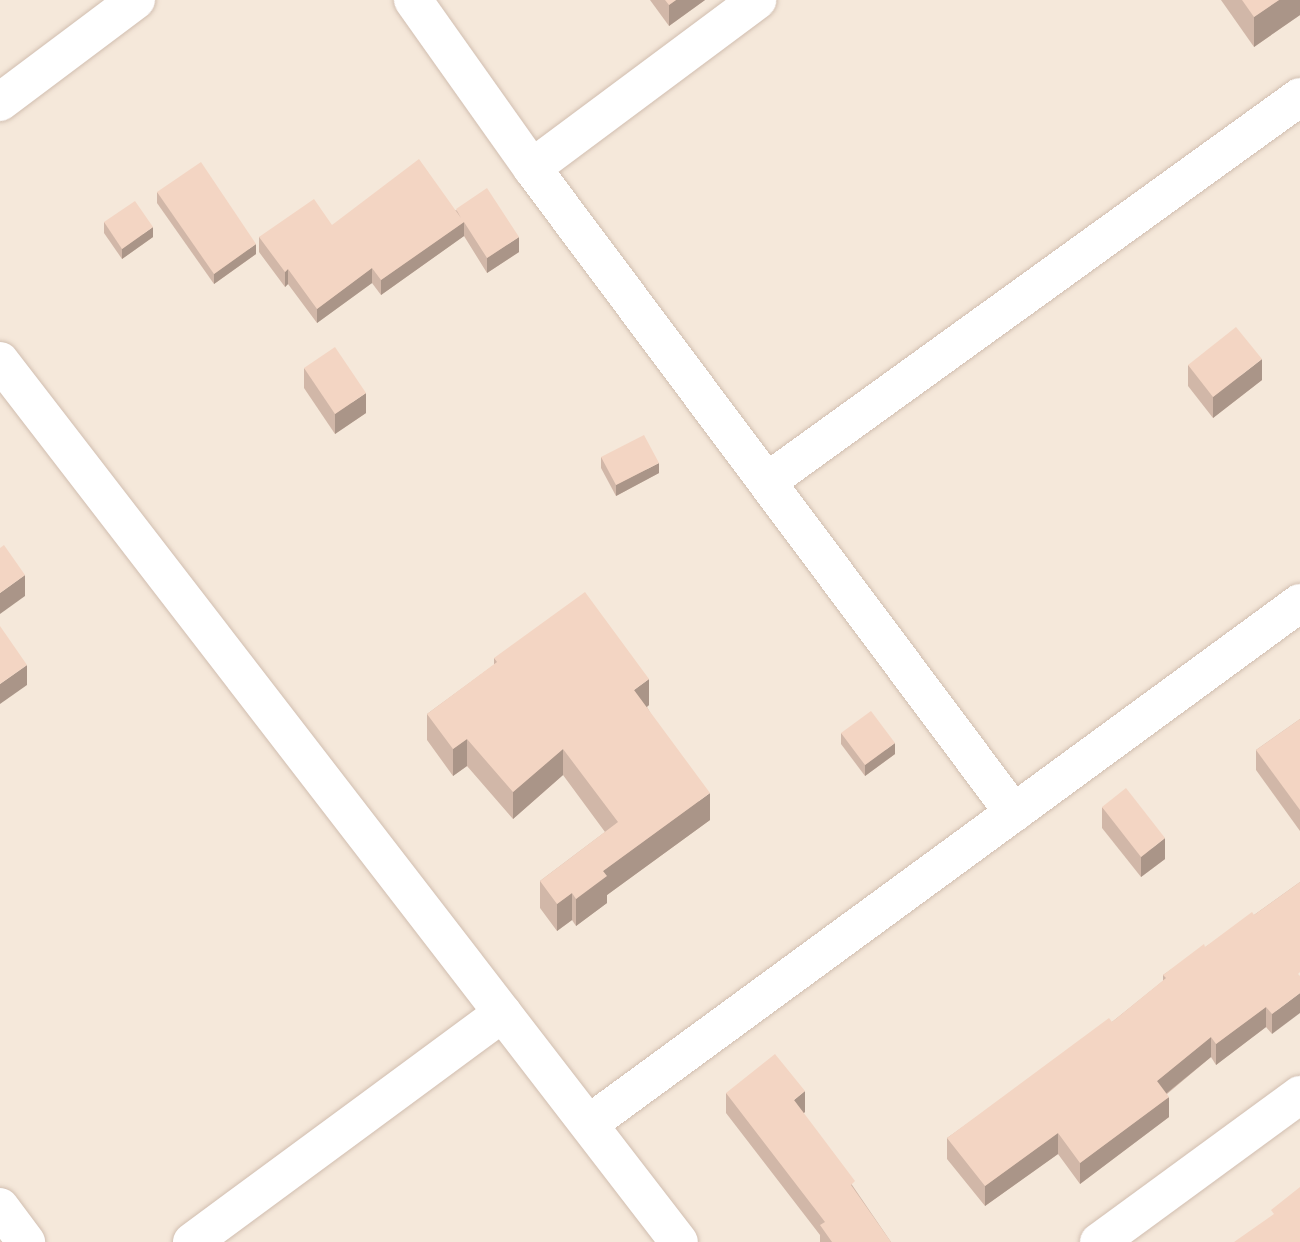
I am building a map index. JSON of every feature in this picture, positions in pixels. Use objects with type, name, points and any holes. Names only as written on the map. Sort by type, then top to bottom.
[{"type":"street","points":[[0,102],[136,0]]},
{"type":"street","points":[[413,0],[532,168],[1014,813]]},
{"type":"street","points":[[532,168],[757,0]]},
{"type":"street","points":[[768,481],[1300,97]]},
{"type":"street","points":[[0,361],[503,1013],[520,1039],[590,1123],[679,1242]]},
{"type":"street","points":[[590,1123],[1300,603]]},
{"type":"street","points":[[192,1242],[503,1013]]},
{"type":"street","points":[[1100,1242],[1300,1095]]},
{"type":"street","points":[[0,1207],[26,1242]]},
{"type":"shaded area","points":[[0,0],[1300,0],[1300,1242],[0,1242]]},
{"type":"building","points":[[1242,0],[1279,0],[1254,17]]},
{"type":"building","points":[[419,159],[461,218],[456,209],[487,188],[519,237],[487,258],[464,222],[381,280],[372,268],[317,309],[288,269],[285,272],[259,237],[314,199],[332,225]]},
{"type":"building","points":[[201,162],[256,244],[214,274],[157,192]]},
{"type":"building","points":[[135,201],[153,227],[122,249],[104,222]]},
{"type":"building","points":[[1236,327],[1262,359],[1213,397],[1188,365]]},
{"type":"building","points":[[335,347],[366,393],[335,414],[304,368]]},
{"type":"building","points":[[644,435],[659,463],[616,485],[601,457]]},
{"type":"building","points":[[4,545],[25,575],[0,593],[0,548]]},
{"type":"building","points":[[585,592],[649,679],[634,690],[710,793],[603,871],[607,876],[576,899],[572,893],[557,904],[540,881],[618,822],[563,749],[513,792],[467,739],[453,749],[427,714],[497,662],[494,658]]},
{"type":"building","points":[[0,626],[27,665],[0,684]]},
{"type":"building","points":[[871,711],[895,743],[865,765],[841,733]]},
{"type":"building","points":[[1300,719],[1300,810],[1256,750]]},
{"type":"building","points":[[1126,788],[1165,838],[1141,857],[1102,807]]},
{"type":"building","points":[[1300,882],[1300,993],[1272,1014],[1266,1007],[1216,1044],[1211,1037],[1157,1081],[1169,1097],[1080,1163],[1058,1133],[985,1186],[947,1138],[1109,1018],[1112,1022],[1166,978],[1163,975],[1204,944],[1205,947],[1252,912],[1254,915]]},
{"type":"building","points":[[775,1054],[805,1091],[794,1100],[855,1181],[851,1185],[891,1242],[832,1242],[820,1225],[825,1222],[726,1093]]},
{"type":"building","points":[[1300,1187],[1300,1242],[1234,1242],[1274,1214],[1271,1210]]}]
